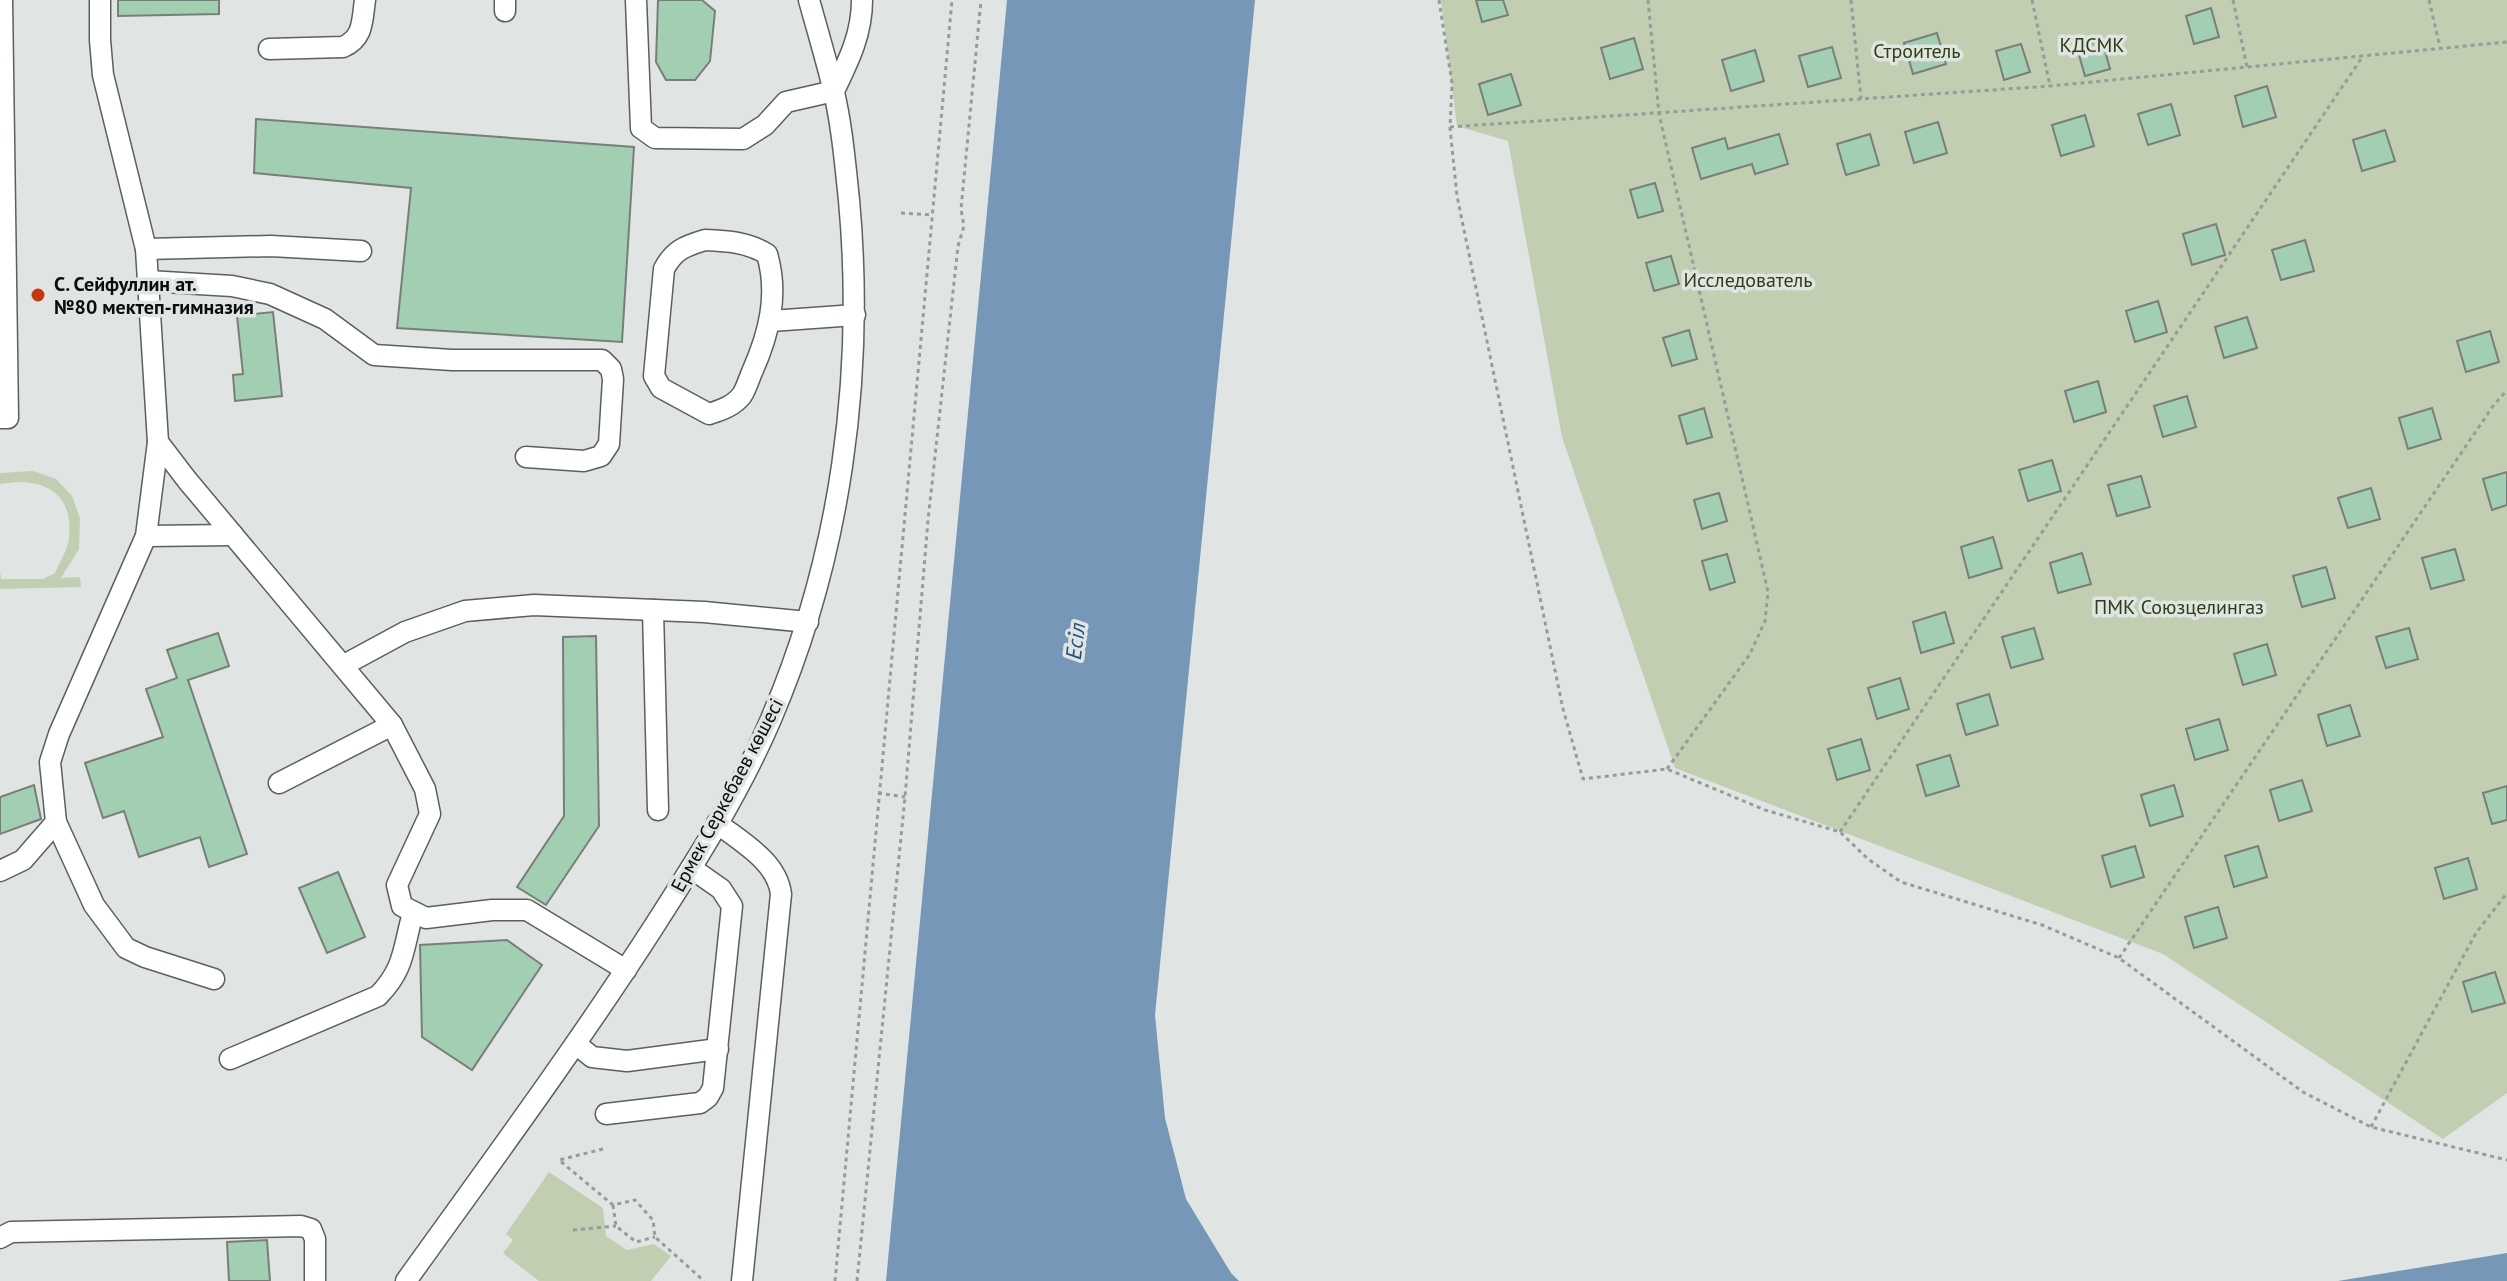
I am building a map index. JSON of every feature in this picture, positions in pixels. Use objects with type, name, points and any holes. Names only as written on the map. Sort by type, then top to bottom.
[{"type":"street","points":[[0,418],[8,418],[2,0]]},
{"type":"street","points":[[100,0],[103,75],[146,249],[158,442],[146,536],[59,734],[50,762],[56,822],[94,905],[126,948],[214,979]]},
{"type":"street","points":[[269,49],[343,47],[351,44],[360,34],[365,0]]},
{"type":"street","points":[[636,0],[641,128],[655,138],[743,139],[765,125],[786,102],[834,91],[854,49],[862,21],[862,0]]},
{"type":"street","name":"Ермек Серкебаев көшесі","points":[[406,1281],[576,1044],[691,868],[769,723],[808,622],[829,538],[843,463],[853,386],[855,315],[845,159],[834,91],[809,0]]},
{"type":"street","points":[[705,240],[735,241],[767,254],[771,271],[771,321],[742,395],[725,409],[709,414],[661,388],[654,376],[664,269],[672,255],[684,246],[705,240]]},
{"type":"street","points":[[146,249],[271,246],[361,251]]},
{"type":"street","points":[[148,281],[232,286],[270,294],[325,319],[374,355],[452,360],[602,360],[611,369],[613,379],[609,444],[601,456],[584,461],[526,457]]},
{"type":"street","points":[[771,321],[855,315]]},
{"type":"street","points":[[158,442],[392,725],[425,789],[430,814],[397,885],[402,906],[426,918],[492,910],[527,910],[626,970]]},
{"type":"street","points":[[146,536],[233,535]]},
{"type":"street","points":[[344,665],[405,632],[465,611],[534,605],[731,614],[808,622]]},
{"type":"street","points":[[653,610],[658,810]]},
{"type":"street","points":[[279,783],[392,725]]},
{"type":"street","points":[[0,871],[23,860],[56,822]]},
{"type":"street","points":[[717,823],[763,860],[779,880],[781,894],[742,1281]]},
{"type":"street","points":[[606,1114],[700,1103],[713,1088],[732,906],[721,889],[691,868]]},
{"type":"street","points":[[230,1059],[378,996],[400,968],[413,913]]},
{"type":"street","points":[[576,1044],[592,1057],[627,1061],[718,1049]]},
{"type":"street","points":[[0,1238],[11,1232],[301,1226],[311,1229],[315,1239],[315,1281]]},
{"type":"path","points":[[835,1281],[952,0]]},
{"type":"path","points":[[857,1281],[905,797],[928,520],[958,246],[964,226],[961,209],[981,0]]},
{"type":"path","points":[[1439,0],[1452,83],[1450,128],[1457,196],[1563,709],[1583,779],[1667,769],[1765,810],[1840,832],[1868,859],[1901,882],[2042,925],[2119,958],[2303,1092],[2371,1127],[2507,1160]]},
{"type":"path","points":[[1648,0],[1659,114],[1768,592],[1765,621],[1750,654],[1667,769]]},
{"type":"path","points":[[1851,0],[1861,99]]},
{"type":"path","points":[[2032,0],[2050,86]]},
{"type":"path","points":[[2233,0],[2247,67]]},
{"type":"path","points":[[2429,0],[2440,47]]},
{"type":"path","points":[[1450,128],[2050,86],[2507,42]]},
{"type":"path","points":[[1840,832],[2363,56]]},
{"type":"path","points":[[901,213],[933,215]]},
{"type":"path","points":[[2119,958],[2493,406],[2507,390]]},
{"type":"path","points":[[878,793],[905,797]]},
{"type":"path","points":[[2371,1127],[2476,933],[2507,893]]},
{"type":"path","points":[[603,1149],[559,1160],[613,1205],[616,1226],[636,1242],[655,1237]]},
{"type":"path","points":[[613,1205],[635,1200],[653,1220],[655,1237],[704,1281]]},
{"type":"path","points":[[573,1230],[616,1226]]},
{"type":"green space","name":"ПМК Союзцелингаз","points":[[1441,0],[2507,0],[2507,1093],[2443,1139],[2163,954],[1675,768],[1562,437],[1508,141],[1457,126]]},
{"type":"green space","points":[[33,471],[56,479],[72,496],[80,518],[79,549],[61,578],[80,577],[81,587],[0,589],[0,570],[1,579],[43,579],[55,573],[68,542],[66,508],[52,490],[29,483],[0,484],[0,473]]},
{"type":"green space","points":[[549,1172],[603,1208],[606,1236],[627,1250],[654,1244],[671,1256],[651,1281],[539,1281],[503,1253],[513,1240],[506,1234]]},
{"type":"water","name":"Есіл","points":[[1007,0],[1255,0],[1155,1015],[1165,1118],[1186,1199],[1239,1281],[886,1281]]},
{"type":"water","points":[[2507,1253],[2507,1281],[2338,1281]]},
{"type":"building","points":[[118,0],[219,0],[219,14],[118,16]]},
{"type":"building","points":[[658,0],[702,0],[715,11],[710,61],[695,80],[666,80],[656,62]]},
{"type":"building","points":[[1476,0],[1503,0],[1508,15],[1482,22]]},
{"type":"building","points":[[2211,8],[2219,37],[2194,44],[2186,16]]},
{"type":"building","points":[[1937,33],[1946,64],[1913,74],[1904,43]]},
{"type":"building","points":[[1634,38],[1643,69],[1610,79],[1601,48]]},
{"type":"building","points":[[2102,40],[2110,69],[2085,76],[2077,48]]},
{"type":"building","points":[[2021,44],[2030,72],[2004,80],[1996,51]]},
{"type":"building","points":[[1832,47],[1841,78],[1808,87],[1799,56]]},
{"type":"building","points":[[1755,50],[1764,81],[1731,91],[1722,60]]},
{"type":"building","points":[[1511,74],[1521,105],[1488,115],[1479,84]]},
{"type":"building","points":[[2267,86],[2276,117],[2243,127],[2235,96]]},
{"type":"building","points":[[2171,104],[2180,135],[2148,145],[2138,114]]},
{"type":"building","points":[[2085,115],[2094,146],[2061,156],[2052,125]]},
{"type":"building","points":[[256,119],[634,147],[622,342],[397,328],[411,188],[254,173]]},
{"type":"building","points":[[1938,122],[1947,153],[1914,163],[1905,132]]},
{"type":"building","points":[[2385,130],[2395,161],[2362,171],[2353,140]]},
{"type":"building","points":[[1779,134],[1788,164],[1755,174],[1752,164],[1701,179],[1692,148],[1725,138],[1728,149]]},
{"type":"building","points":[[1870,134],[1879,165],[1846,175],[1837,144]]},
{"type":"building","points":[[1655,183],[1663,211],[1638,218],[1630,190]]},
{"type":"building","points":[[2216,224],[2225,255],[2192,265],[2183,234]]},
{"type":"building","points":[[2305,240],[2314,271],[2281,280],[2272,250]]},
{"type":"building","points":[[1671,256],[1679,284],[1654,291],[1646,263]]},
{"type":"building","points":[[2158,301],[2167,332],[2135,342],[2126,311]]},
{"type":"building","points":[[273,312],[282,396],[235,401],[233,375],[243,374],[237,316]]},
{"type":"building","points":[[2247,317],[2257,348],[2224,358],[2215,327]]},
{"type":"building","points":[[1689,330],[1697,359],[1672,366],[1663,338]]},
{"type":"building","points":[[2490,331],[2499,362],[2466,372],[2457,341]]},
{"type":"building","points":[[2098,381],[2106,412],[2074,422],[2065,391]]},
{"type":"building","points":[[2187,396],[2196,427],[2163,437],[2154,406]]},
{"type":"building","points":[[1704,408],[1712,437],[1687,444],[1679,416]]},
{"type":"building","points":[[2432,408],[2441,439],[2408,449],[2399,418]]},
{"type":"building","points":[[2052,460],[2061,491],[2028,501],[2019,470]]},
{"type":"building","points":[[2507,472],[2507,505],[2492,510],[2483,479]]},
{"type":"building","points":[[2141,476],[2150,507],[2117,516],[2108,485]]},
{"type":"building","points":[[2371,488],[2380,519],[2348,528],[2338,498]]},
{"type":"building","points":[[1719,493],[1727,521],[1702,529],[1694,500]]},
{"type":"building","points":[[1993,537],[2002,568],[1969,578],[1961,547]]},
{"type":"building","points":[[2455,549],[2464,580],[2431,589],[2422,558]]},
{"type":"building","points":[[2082,553],[2091,584],[2058,593],[2050,563]]},
{"type":"building","points":[[1727,554],[1735,582],[1710,590],[1702,561]]},
{"type":"building","points":[[2326,567],[2335,598],[2302,607],[2293,576]]},
{"type":"building","points":[[1945,612],[1954,643],[1921,653],[1913,622]]},
{"type":"building","points":[[2034,628],[2043,659],[2011,668],[2002,637]]},
{"type":"building","points":[[2409,628],[2418,659],[2386,668],[2376,637]]},
{"type":"building","points":[[218,633],[229,666],[188,680],[247,854],[209,867],[200,837],[139,857],[124,811],[103,818],[85,763],[163,737],[146,689],[177,678],[167,650]]},
{"type":"building","points":[[596,636],[599,826],[546,905],[517,887],[564,816],[563,637]]},
{"type":"building","points":[[2267,644],[2276,675],[2243,685],[2234,654]]},
{"type":"building","points":[[1900,678],[1909,709],[1877,719],[1868,688]]},
{"type":"building","points":[[1989,694],[1998,725],[1966,735],[1957,704]]},
{"type":"building","points":[[2350,705],[2360,736],[2327,746],[2318,715]]},
{"type":"building","points":[[2219,719],[2228,750],[2195,760],[2186,729]]},
{"type":"building","points":[[1861,739],[1870,770],[1837,780],[1828,749]]},
{"type":"building","points":[[1950,755],[1959,786],[1926,796],[1917,765]]},
{"type":"building","points":[[2302,780],[2312,811],[2279,821],[2270,790]]},
{"type":"building","points":[[34,785],[41,819],[0,834],[0,797]]},
{"type":"building","points":[[2174,785],[2183,816],[2150,826],[2141,795]]},
{"type":"building","points":[[2507,786],[2507,820],[2492,824],[2483,793]]},
{"type":"building","points":[[2135,846],[2144,877],[2111,887],[2102,856]]},
{"type":"building","points":[[2258,846],[2267,877],[2234,887],[2225,856]]},
{"type":"building","points":[[2468,858],[2477,889],[2444,899],[2435,868]]},
{"type":"building","points":[[338,872],[365,937],[327,953],[299,888]]},
{"type":"building","points":[[2218,907],[2227,938],[2194,948],[2185,917]]},
{"type":"building","points":[[507,940],[542,965],[472,1070],[422,1037],[420,945]]},
{"type":"building","points":[[2495,972],[2505,1003],[2472,1012],[2463,982]]},
{"type":"building","points":[[267,1240],[270,1281],[229,1281],[227,1242]]},
{"type":"place","name":"С. Сейфуллин ат. №80 мектеп-гимназия","points":[[38,295]]},
{"type":"park label","name":"КДСМК","points":[[2092,45]]},
{"type":"park label","name":"Строитель","points":[[1917,51]]},
{"type":"park label","name":"Исследователь","points":[[1748,280]]}]
